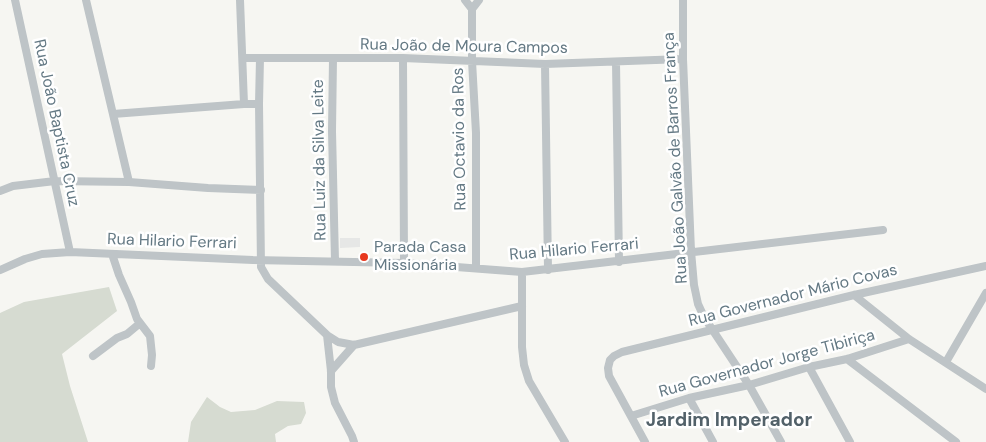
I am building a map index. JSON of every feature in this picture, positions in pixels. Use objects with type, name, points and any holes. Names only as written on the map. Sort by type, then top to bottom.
[{"type":"street","name":"Rua João Baptista Cruz","points":[[15,0],[70,252]]},
{"type":"street","points":[[86,0],[129,182]]},
{"type":"street","points":[[240,0],[244,104]]},
{"type":"street","points":[[466,0],[472,9],[479,0]]},
{"type":"street","name":"Rua João Galvão de Barros França","points":[[683,0],[683,59],[691,251],[698,304],[712,330],[749,385],[781,442]]},
{"type":"street","name":"Rua Octavio da Ros","points":[[472,9],[472,61],[476,133],[476,268]]},
{"type":"street","name":"Rua João de Moura Campos","points":[[243,58],[403,58],[545,64],[683,59]]},
{"type":"street","points":[[260,58],[261,267],[268,279],[327,335],[338,342],[354,345],[522,306]]},
{"type":"street","name":"Rua Luiz da Silva Leite","points":[[333,58],[332,131],[336,261]]},
{"type":"street","points":[[403,58],[404,263]]},
{"type":"street","points":[[616,62],[619,262]]},
{"type":"street","points":[[545,64],[548,270]]},
{"type":"street","points":[[113,114],[259,104]]},
{"type":"street","points":[[0,190],[13,186],[55,181],[129,182],[261,190]]},
{"type":"street","name":"Rua Hilario Ferrari","points":[[0,270],[42,254],[70,252],[260,260],[404,263],[522,272],[883,230]]},
{"type":"street","points":[[112,254],[118,275],[139,324],[150,336],[151,366]]},
{"type":"street","name":"Rua Governador Mário Covas","points":[[631,416],[609,376],[610,360],[622,352],[854,295],[986,266]]},
{"type":"street","points":[[522,272],[522,347],[524,365],[529,381],[565,442]]},
{"type":"street","points":[[946,362],[986,293]]},
{"type":"street","points":[[854,295],[909,339],[986,389]]},
{"type":"street","points":[[93,356],[116,338],[126,334],[139,324]]},
{"type":"street","points":[[327,335],[331,387],[335,402],[354,442]]},
{"type":"street","name":"Rua Governador Jorge Tibiriça","points":[[631,416],[689,398],[749,385],[809,366],[847,359],[909,339]]},
{"type":"street","points":[[331,371],[354,345]]},
{"type":"street","points":[[847,359],[956,442]]},
{"type":"street","points":[[809,366],[850,442]]},
{"type":"street","points":[[689,398],[713,442]]},
{"type":"street","points":[[631,416],[646,442]]},
{"type":"shaded area","points":[[340,238],[360,238],[360,247],[340,248]]},
{"type":"shaded area","points":[[109,287],[117,311],[62,354],[88,442],[0,442],[0,313],[24,302]]},
{"type":"shaded area","points":[[207,397],[220,407],[231,412],[255,410],[277,401],[304,402],[306,413],[301,424],[288,426],[275,434],[276,442],[188,442],[191,422]]},
{"type":"place","name":"Parada Casa Missionária","points":[[364,257]]},
{"type":"district","name":"Jardim Imperador","points":[[729,421]]}]
